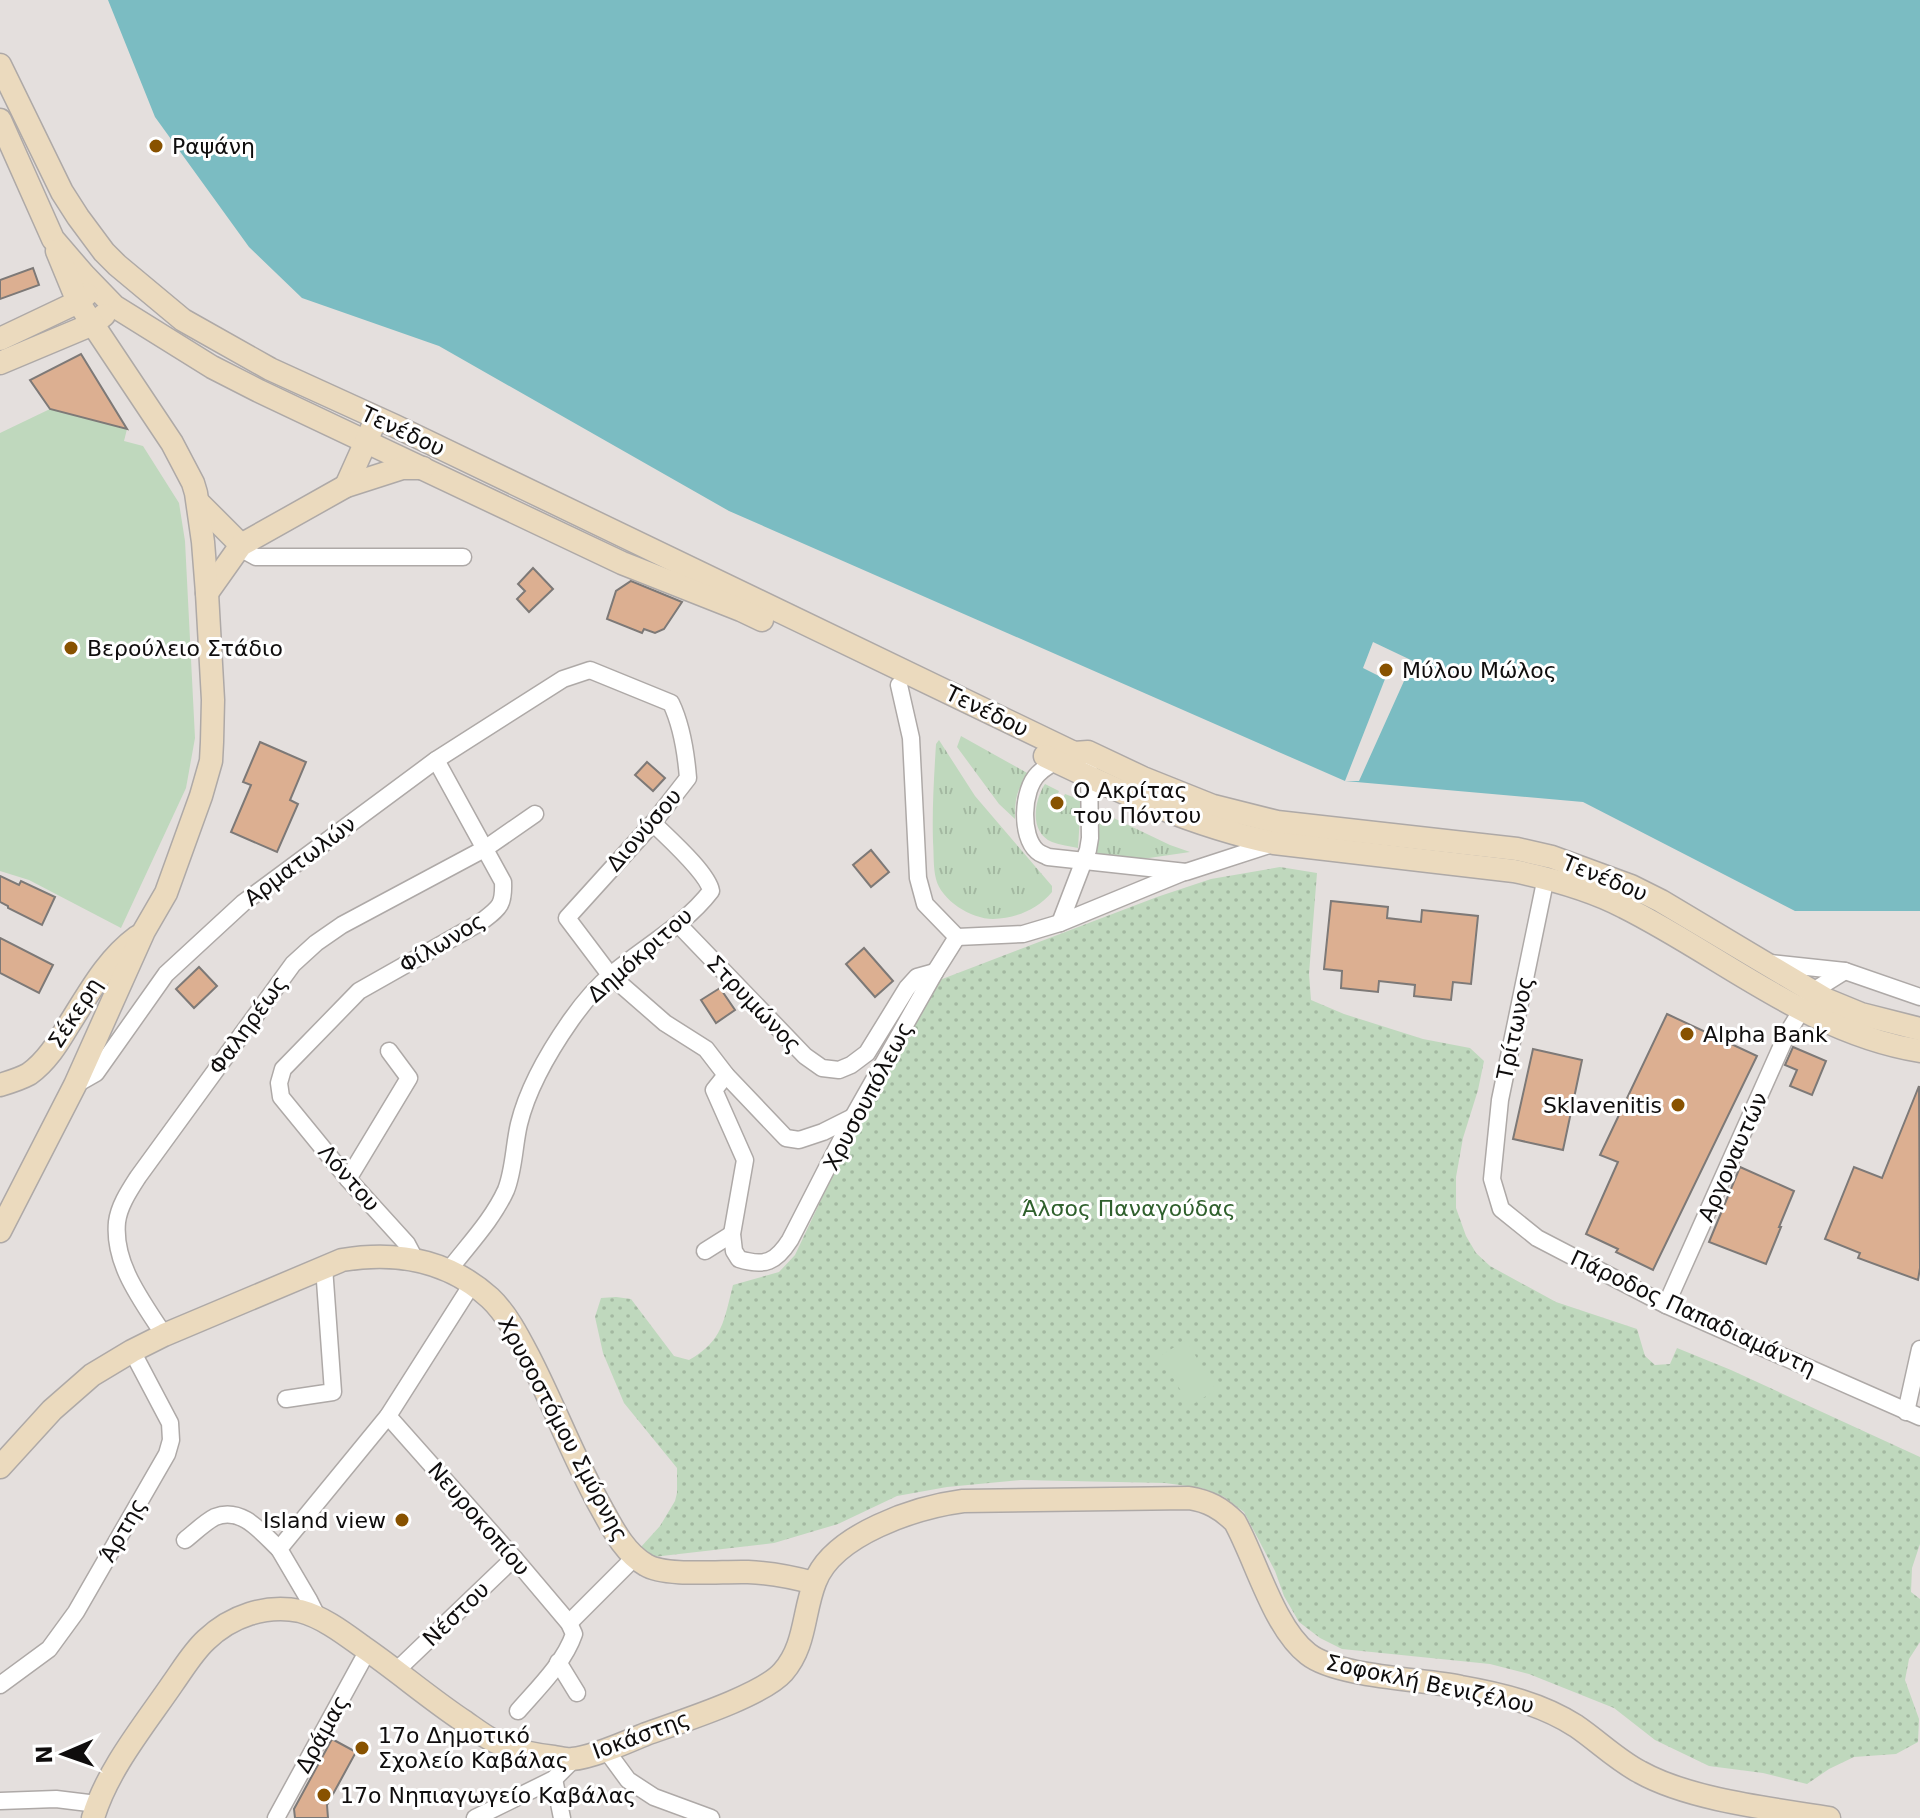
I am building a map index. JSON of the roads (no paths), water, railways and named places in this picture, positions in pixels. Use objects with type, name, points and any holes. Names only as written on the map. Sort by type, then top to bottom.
[{"type":"street","points":[[0,65],[62,192],[110,258],[95,287],[78,302],[0,339]]},
{"type":"street","points":[[0,120],[78,302],[172,443],[193,483],[198,502],[207,593],[213,700],[211,761],[166,893],[144,931],[75,1085],[0,1231]]},
{"type":"street","points":[[53,239],[95,287]]},
{"type":"street","name":"Τενέδου","points":[[110,258],[183,320],[270,369],[1073,755],[1089,776],[1132,797],[1238,836],[1274,843],[1546,877],[1621,905],[1807,1000],[1827,1000],[1861,1014],[1920,1029]]},
{"type":"street","points":[[0,363],[93,324],[114,306],[134,281]]},
{"type":"street","name":"Τενέδου","points":[[95,287],[114,306],[212,367],[622,563],[741,610],[899,685],[1073,755],[1241,814],[1277,822],[1517,849],[1552,857],[1631,886],[1765,963],[1807,1000],[1817,1019],[1855,1035],[1920,1051]]},
{"type":"street","points":[[346,486],[376,418]]},
{"type":"street","points":[[207,593],[241,545],[346,486],[402,468],[425,468]]},
{"type":"street","points":[[198,502],[247,552],[256,557],[463,557]]},
{"type":"street","name":"Διονύσου","points":[[563,679],[590,670],[671,703],[683,741],[688,778],[653,823],[567,918],[610,975]]},
{"type":"street","name":"Αρματωλών","points":[[75,1085],[96,1073],[166,974],[243,903],[436,760],[563,679]]},
{"type":"street","points":[[899,685],[911,738],[918,878],[925,904],[957,937],[1023,934],[1060,923],[1186,872],[1274,843]]},
{"type":"street","points":[[1060,923],[1083,861],[1090,838],[1089,776],[1073,755],[1037,775],[1031,785],[1025,825],[1037,851],[1048,857],[1083,861],[1186,872]]},
{"type":"street","name":"Φίλωνος","points":[[281,1097],[279,1083],[283,1069],[359,991],[481,922],[498,909],[503,899],[503,882],[436,760]]},
{"type":"street","name":"Φαληρέως","points":[[164,1335],[131,1283],[119,1250],[117,1221],[125,1198],[138,1177],[293,964],[342,925],[486,848],[535,814]]},
{"type":"street","name":"Δημόκριτου","points":[[449,1270],[497,1208],[508,1185],[520,1122],[529,1095],[571,1020],[610,975],[678,924],[711,891],[710,884],[653,823]]},
{"type":"street","name":"Τρίτωνος","points":[[1492,1179],[1500,1100],[1546,877]]},
{"type":"street","name":"Στρυμώνος","points":[[678,924],[805,1056],[822,1068],[839,1070],[867,1053],[907,988],[917,977],[935,972]]},
{"type":"street","name":"Σέκερη","points":[[0,1085],[28,1075],[38,1067],[56,1046],[104,970],[122,948],[144,931]]},
{"type":"street","name":"Χρυσουπόλεως","points":[[732,1234],[734,1251],[739,1259],[750,1263],[768,1262],[780,1255],[812,1202],[853,1117],[957,937]]},
{"type":"street","points":[[1765,963],[1845,971],[1920,997]]},
{"type":"street","points":[[1807,1000],[1845,971]]},
{"type":"street","points":[[610,975],[665,1023],[706,1049],[726,1075],[786,1138],[799,1140],[853,1117]]},
{"type":"street","name":"Αργοναυτών","points":[[1666,1305],[1787,1034],[1807,1000]]},
{"type":"street","points":[[348,1179],[409,1078],[389,1051]]},
{"type":"street","points":[[705,1251],[732,1234],[745,1160],[714,1090],[726,1075]]},
{"type":"street","name":"Λόντου","points":[[281,1097],[348,1179],[407,1244],[416,1261]]},
{"type":"street","name":"Πάροδος Παπαδιαμάντη","points":[[1492,1179],[1501,1209],[1537,1238],[1666,1305],[1913,1414]]},
{"type":"street","name":"Χρυσοστόμου Σμύρνης","points":[[0,1467],[52,1410],[92,1375],[132,1351],[342,1260],[390,1257],[433,1264],[449,1270],[491,1299],[505,1316],[539,1378],[592,1490],[616,1534],[635,1557],[659,1570],[749,1572],[784,1575],[814,1583]]},
{"type":"street","points":[[286,1399],[333,1392],[324,1267]]},
{"type":"street","points":[[279,1549],[388,1416],[472,1284]]},
{"type":"street","points":[[1913,1414],[1920,1349]]},
{"type":"street","name":"Άρτης","points":[[0,1685],[49,1649],[76,1612],[167,1454],[171,1440],[170,1423],[132,1351]]},
{"type":"street","name":"Νευροκοπίου","points":[[388,1416],[569,1623]]},
{"type":"street","name":"Ιοκάστης","points":[[95,1811],[125,1753],[206,1640],[244,1615],[261,1610],[279,1608],[318,1618],[397,1670],[434,1702],[493,1741],[537,1755],[573,1760],[752,1692],[781,1674],[798,1650],[814,1583],[827,1561],[849,1543],[888,1521],[936,1505],[987,1500],[1189,1498]]},
{"type":"street","name":"Σοφοκλή Βενιζέλου","points":[[1189,1498],[1209,1503],[1235,1522],[1290,1636],[1316,1660],[1355,1671],[1461,1687],[1530,1703],[1575,1726],[1640,1772],[1661,1781],[1720,1799],[1829,1818]]},
{"type":"street","points":[[185,1540],[214,1518],[228,1514],[246,1518],[279,1549],[318,1618]]},
{"type":"street","points":[[518,1711],[570,1645],[574,1634],[569,1623],[635,1557]]},
{"type":"street","name":"Νέστου","points":[[397,1670],[514,1558]]},
{"type":"street","name":"Δράμας","points":[[276,1818],[368,1650]]},
{"type":"street","points":[[558,1662],[577,1693]]},
{"type":"street","points":[[606,1750],[628,1780],[654,1797],[711,1818]]},
{"type":"street","points":[[475,1818],[554,1779],[573,1760]]},
{"type":"street","points":[[554,1779],[562,1818]]},
{"type":"street","points":[[0,1801],[56,1799],[95,1811]]},
{"type":"water","points":[[108,0],[1920,0],[1920,911],[1795,911],[1583,802],[1345,781],[729,511],[439,346],[302,298],[249,247],[155,117]]},
{"type":"place","name":"Ραψάνη","points":[[156,146]]},
{"type":"place","name":"Βερούλειο Στάδιο","points":[[71,648]]},
{"type":"place","name":"Μύλου Μώλος","points":[[1386,670]]},
{"type":"place","name":"Ο Ακρίτας του Πόντου","points":[[1057,803]]},
{"type":"place","name":"Alpha Bank","points":[[1687,1034]]},
{"type":"place","name":"Sklavenitis","points":[[1678,1105]]},
{"type":"place","name":"Island view","points":[[402,1520]]},
{"type":"place","name":"17ο Δημοτικό Σχολείο Καβάλας","points":[[362,1748]]},
{"type":"place","name":"17ο Νηπιαγωγείο Καβάλας","points":[[324,1795]]},
{"type":"park label","name":"Άλσος Παναγούδας","points":[[1129,1208]]}]
